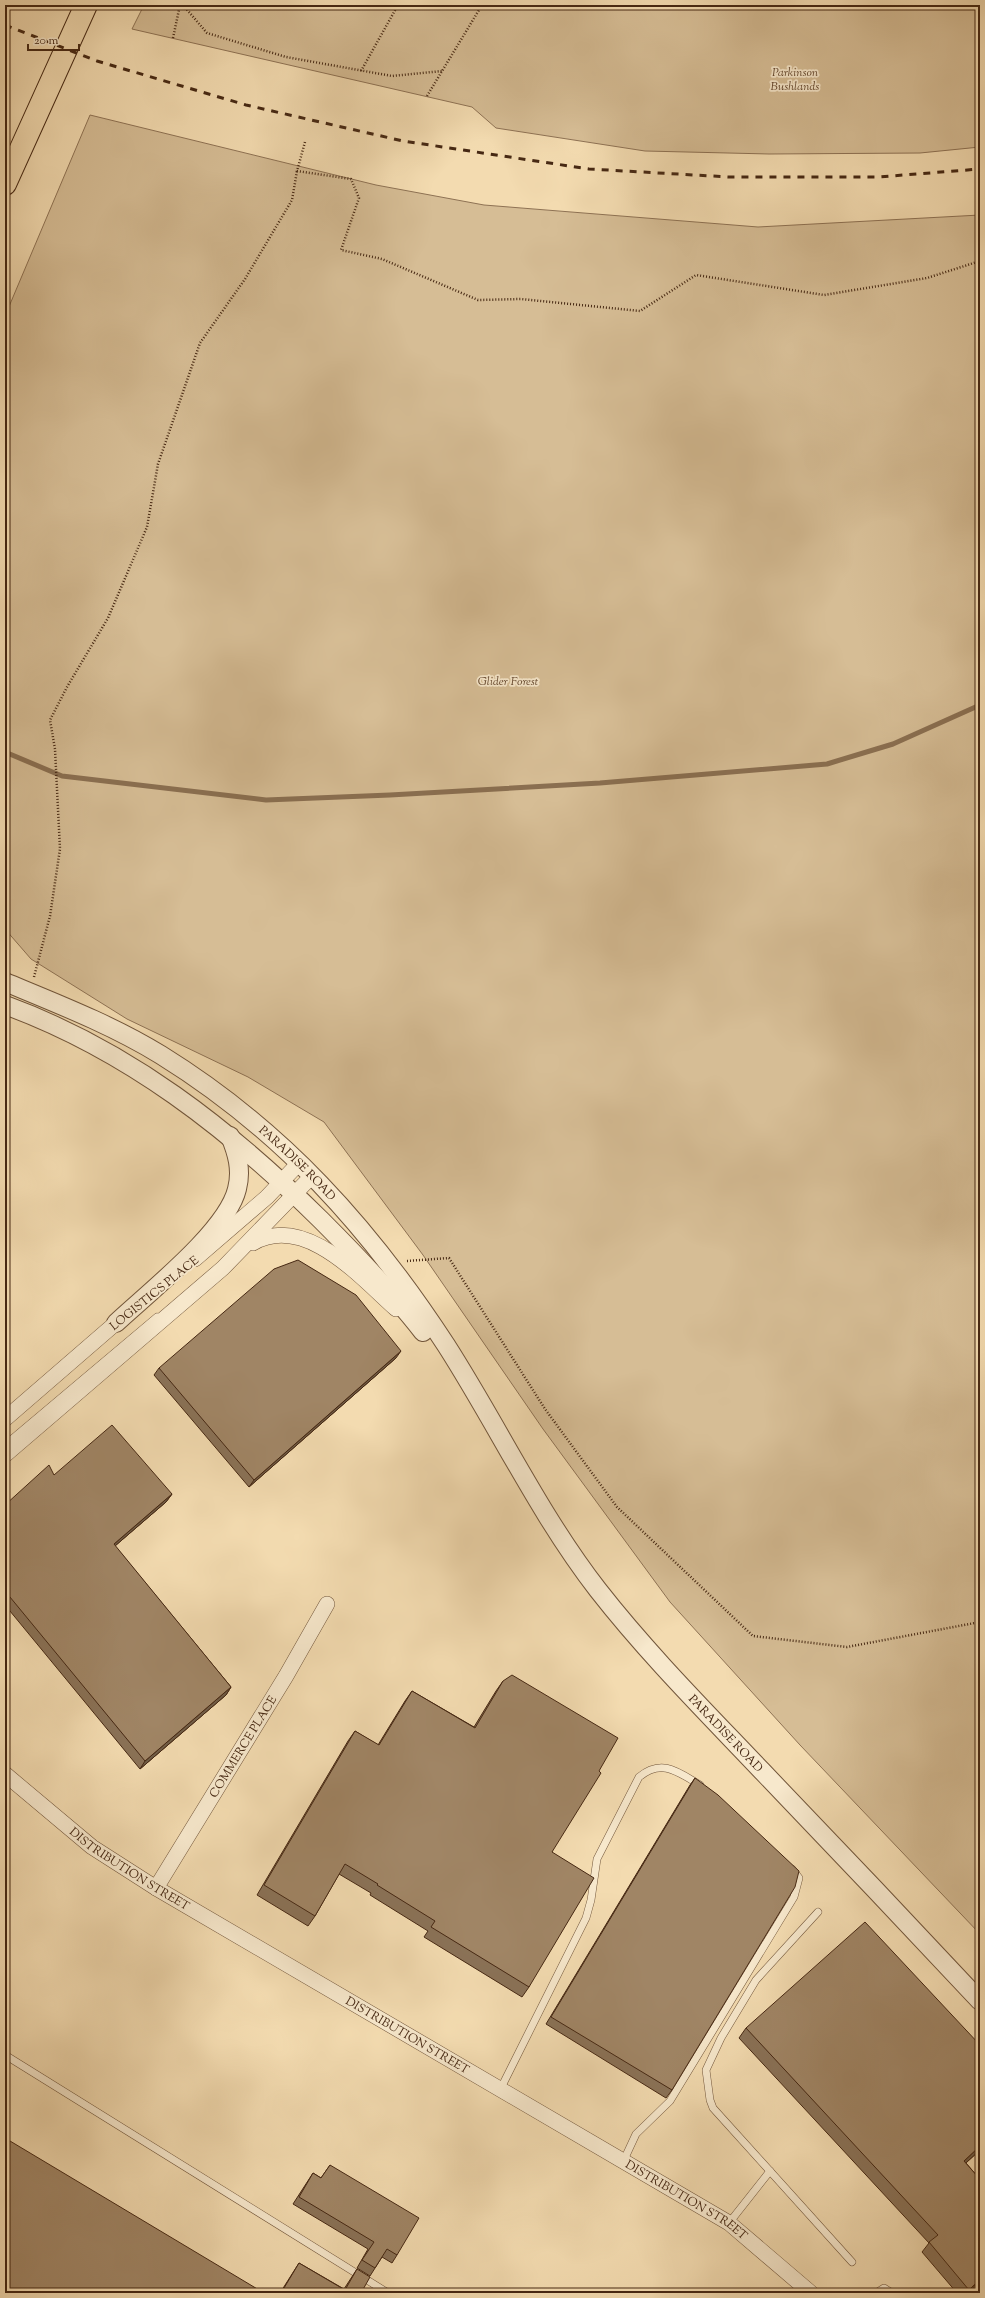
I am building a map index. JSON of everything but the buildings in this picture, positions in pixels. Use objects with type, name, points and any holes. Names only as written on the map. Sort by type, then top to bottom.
[{"type":"highway","points":[[5,184],[86,5]]},
{"type":"street","name":"PARADISE ROAD","points":[[5,982],[98,1022],[159,1054],[225,1098],[299,1163],[346,1210],[388,1262],[447,1347],[502,1441],[572,1553],[597,1589],[696,1701],[980,2001]]},
{"type":"street","name":"PARADISE ROAD","points":[[5,1004],[77,1035],[111,1053],[172,1092],[229,1135],[288,1188],[388,1289],[425,1335],[502,1441]]},
{"type":"street","points":[[116,1323],[205,1240],[220,1222],[237,1190],[240,1172],[237,1155],[229,1135]]},
{"type":"street","name":"LOGISTICS PLACE","points":[[5,1455],[245,1247],[288,1188],[299,1163]]},
{"type":"street","name":"LOGISTICS PLACE","points":[[5,1419],[116,1323],[212,1245],[288,1188],[312,1176]]},
{"type":"street","points":[[245,1247],[265,1236],[281,1234],[298,1237],[326,1249],[344,1263],[425,1335]]},
{"type":"street","name":"COMMERCE PLACE","points":[[156,1888],[282,1682],[327,1604]]},
{"type":"street","name":"DISTRIBUTION STREET","points":[[5,1774],[92,1847],[156,1888],[729,2223],[811,2293]]},
{"type":"lane","name":"LOGISTICS PLACE","points":[[5,1445],[148,1322],[197,1290]]},
{"type":"lane","points":[[500,2090],[586,1918],[591,1900],[597,1859],[639,1777],[648,1769],[665,1767],[676,1771],[708,1792]]},
{"type":"lane","points":[[623,2162],[636,2134],[670,2101],[794,1897],[799,1878],[787,1865]]},
{"type":"lane","points":[[818,1912],[752,1987],[721,2038],[706,2070],[710,2100],[713,2108],[852,2262]]},
{"type":"lane","points":[[5,2055],[388,2293]]},
{"type":"lane","points":[[729,2223],[770,2171]]},
{"type":"lane","points":[[876,2293],[884,2288],[892,2293]]},
{"type":"path","points":[[173,38],[181,5]]},
{"type":"path","points":[[181,5],[207,33],[286,57],[392,76],[442,71]]},
{"type":"path","points":[[361,71],[398,5]]},
{"type":"path","points":[[427,96],[482,5]]},
{"type":"path","points":[[967,5],[980,9]]},
{"type":"path","points":[[30,992],[50,916],[60,849],[55,749],[50,720],[67,687],[108,618],[146,527],[158,464],[200,343],[245,279],[292,200],[297,171],[306,142]]},
{"type":"path","points":[[297,171],[351,178],[359,198],[341,250],[382,259],[478,300],[521,299],[640,311],[696,275],[824,295],[927,278],[980,261]]},
{"type":"path","points":[[388,1262],[449,1258],[545,1409],[617,1507],[753,1636],[848,1647],[980,1622]]},
{"type":"green space","name":"Parkinson Bushlands","points":[[144,5],[980,5],[980,147],[920,153],[769,154],[645,151],[496,128],[472,107],[132,29]]},
{"type":"green space","name":"Glider Forest","points":[[90,115],[376,185],[484,205],[758,227],[980,215],[980,1934],[800,1745],[670,1602],[543,1429],[423,1255],[324,1122],[248,1077],[127,1019],[31,959],[5,929],[5,316]]},
{"type":"waterway","points":[[5,752],[62,776],[266,800],[390,795],[600,783],[827,764],[893,744],[980,705]]},
{"type":"railway","points":[[5,25],[97,61],[246,105],[403,141],[589,169],[729,177],[878,177],[980,169]]}]
